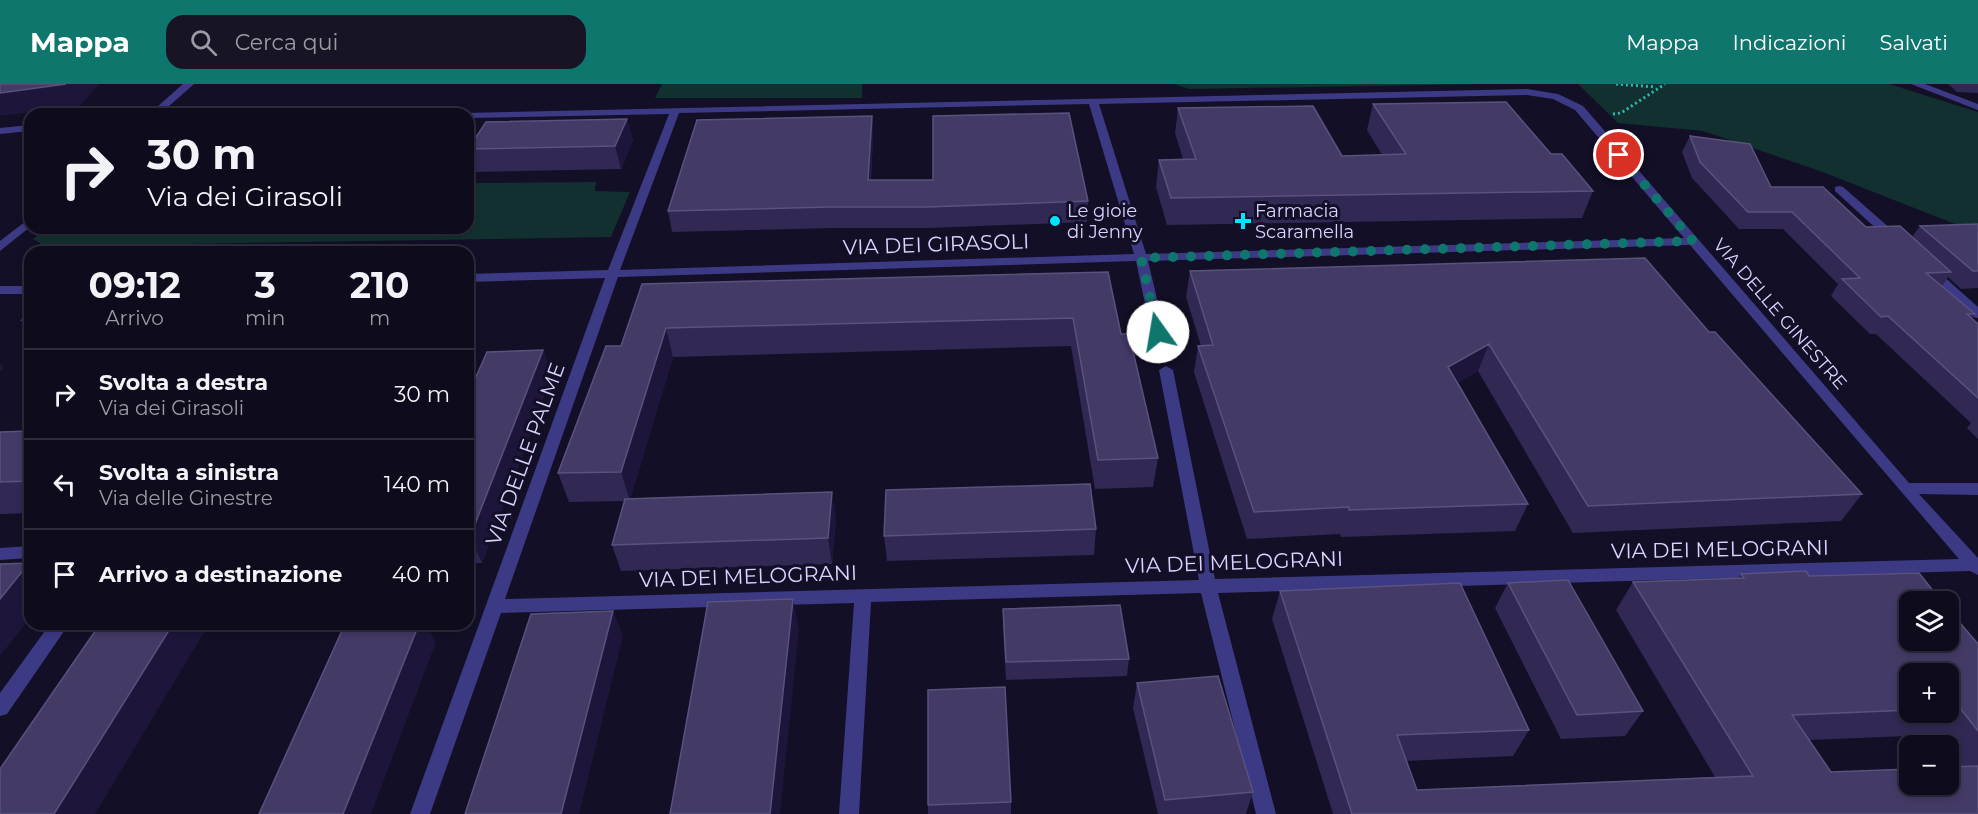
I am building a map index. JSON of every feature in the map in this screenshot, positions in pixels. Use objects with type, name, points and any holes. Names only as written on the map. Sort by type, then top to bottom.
[{"type":"street","points":[[161,108],[189,84]]},
{"type":"street","points":[[1916,84],[1978,107]]},
{"type":"street","name":"VIA DELLE GINESTRE","points":[[474,115],[1527,92],[1562,98],[1575,104],[1905,488],[1976,567]]},
{"type":"street","points":[[1093,101],[1141,258],[1158,332]]},
{"type":"street","name":"VIA DELLE PALME","points":[[420,814],[613,273],[675,111]]},
{"type":"street","points":[[0,131],[24,129]]},
{"type":"street","points":[[1839,189],[1978,314]]},
{"type":"street","points":[[0,247],[24,226]]},
{"type":"street","name":"VIA DEI GIRASOLI","points":[[474,278],[1693,241]]},
{"type":"street","points":[[0,290],[24,290]]},
{"type":"street","points":[[1166,370],[1208,585],[1266,814]]},
{"type":"street","points":[[1905,488],[1978,489]]},
{"type":"street","points":[[0,554],[24,552]]},
{"type":"street","name":"VIA DEI MELOGRANI","points":[[494,606],[1208,585],[1976,567]]},
{"type":"street","points":[[849,814],[863,595]]},
{"type":"street","points":[[0,708],[56,630]]},
{"type":"path","points":[[1616,84],[1657,87]]},
{"type":"path","points":[[1589,120],[1621,113],[1657,87],[1665,84]]},
{"type":"green space","points":[[662,84],[862,84],[862,98],[655,98]]},
{"type":"green space","points":[[1174,84],[1488,84],[1189,89]]},
{"type":"green space","points":[[1578,84],[1889,84],[1978,112],[1978,233],[1820,171],[1703,131],[1618,123]]},
{"type":"green space","points":[[596,182],[595,191],[630,192],[611,237],[123,246],[44,246],[33,239],[39,234],[474,234],[474,183]]},
{"type":"building","points":[[0,84],[66,84],[0,93]]},
{"type":"building","points":[[1506,102],[1551,154],[1562,154],[1593,191],[1171,198],[1159,160],[1196,159],[1178,108],[1313,106],[1342,156],[1406,154],[1373,104]]},
{"type":"building","points":[[1069,113],[1088,201],[928,207],[668,211],[697,120],[872,116],[868,180],[933,180],[933,116]]},
{"type":"building","points":[[627,119],[615,146],[474,149],[474,140],[486,122]]},
{"type":"building","points":[[1690,136],[1750,144],[1771,187],[1823,187],[1866,227],[1900,226],[1951,272],[1926,273],[1975,314],[1967,314],[1978,324],[1978,398],[1888,316],[1881,317],[1842,279],[1860,278],[1792,212],[1748,212],[1700,162]]},
{"type":"building","points":[[1978,224],[1978,271],[1973,271],[1920,226]]},
{"type":"building","points":[[1645,258],[1709,332],[1715,332],[1862,494],[1588,506],[1489,344],[1448,367],[1528,504],[1349,510],[1349,507],[1254,512],[1198,346],[1213,345],[1190,271]]},
{"type":"building","points":[[1108,272],[1121,334],[1129,334],[1158,458],[1098,460],[1073,318],[666,328],[621,472],[558,473],[606,346],[621,346],[642,284]]},
{"type":"building","points":[[543,350],[474,527],[474,381],[487,352]]},
{"type":"building","points":[[24,431],[24,481],[0,482],[0,432]]},
{"type":"building","points":[[1090,484],[1096,529],[884,536],[886,490]]},
{"type":"building","points":[[832,492],[828,538],[612,545],[625,499]]},
{"type":"building","points":[[24,563],[24,569],[0,599],[0,564]]},
{"type":"building","points":[[1806,571],[1809,576],[1919,573],[1933,591],[1899,591],[1899,651],[1959,651],[1959,622],[1978,644],[1978,731],[1959,708],[1959,663],[1899,663],[1899,710],[1792,715],[1831,772],[1899,769],[1899,795],[1959,795],[1959,767],[1978,766],[1978,814],[1352,814],[1280,591],[1460,583],[1529,730],[1397,735],[1417,790],[1753,776],[1633,582],[1744,578],[1741,574]]},
{"type":"building","points":[[1568,580],[1643,711],[1577,715],[1508,583]]},
{"type":"building","points":[[793,599],[770,814],[670,814],[708,602]]},
{"type":"building","points":[[1120,605],[1129,659],[1006,662],[1003,609]]},
{"type":"building","points":[[613,611],[561,814],[465,814],[531,614]]},
{"type":"building","points":[[96,630],[169,630],[54,814],[0,814],[0,769]]},
{"type":"building","points":[[342,630],[417,630],[343,814],[259,814]]},
{"type":"building","points":[[1218,676],[1253,792],[1165,800],[1137,683]]},
{"type":"building","points":[[1005,687],[1011,802],[928,805],[928,690]]},
{"type":"place","name":"Le gioie di Jenny","points":[[1055,221]]},
{"type":"place","name":"Farmacia Scaramella","points":[[1243,221]]},
{"type":"route","points":[[1158,332],[1141,258],[1693,241],[1619,155]]}]
